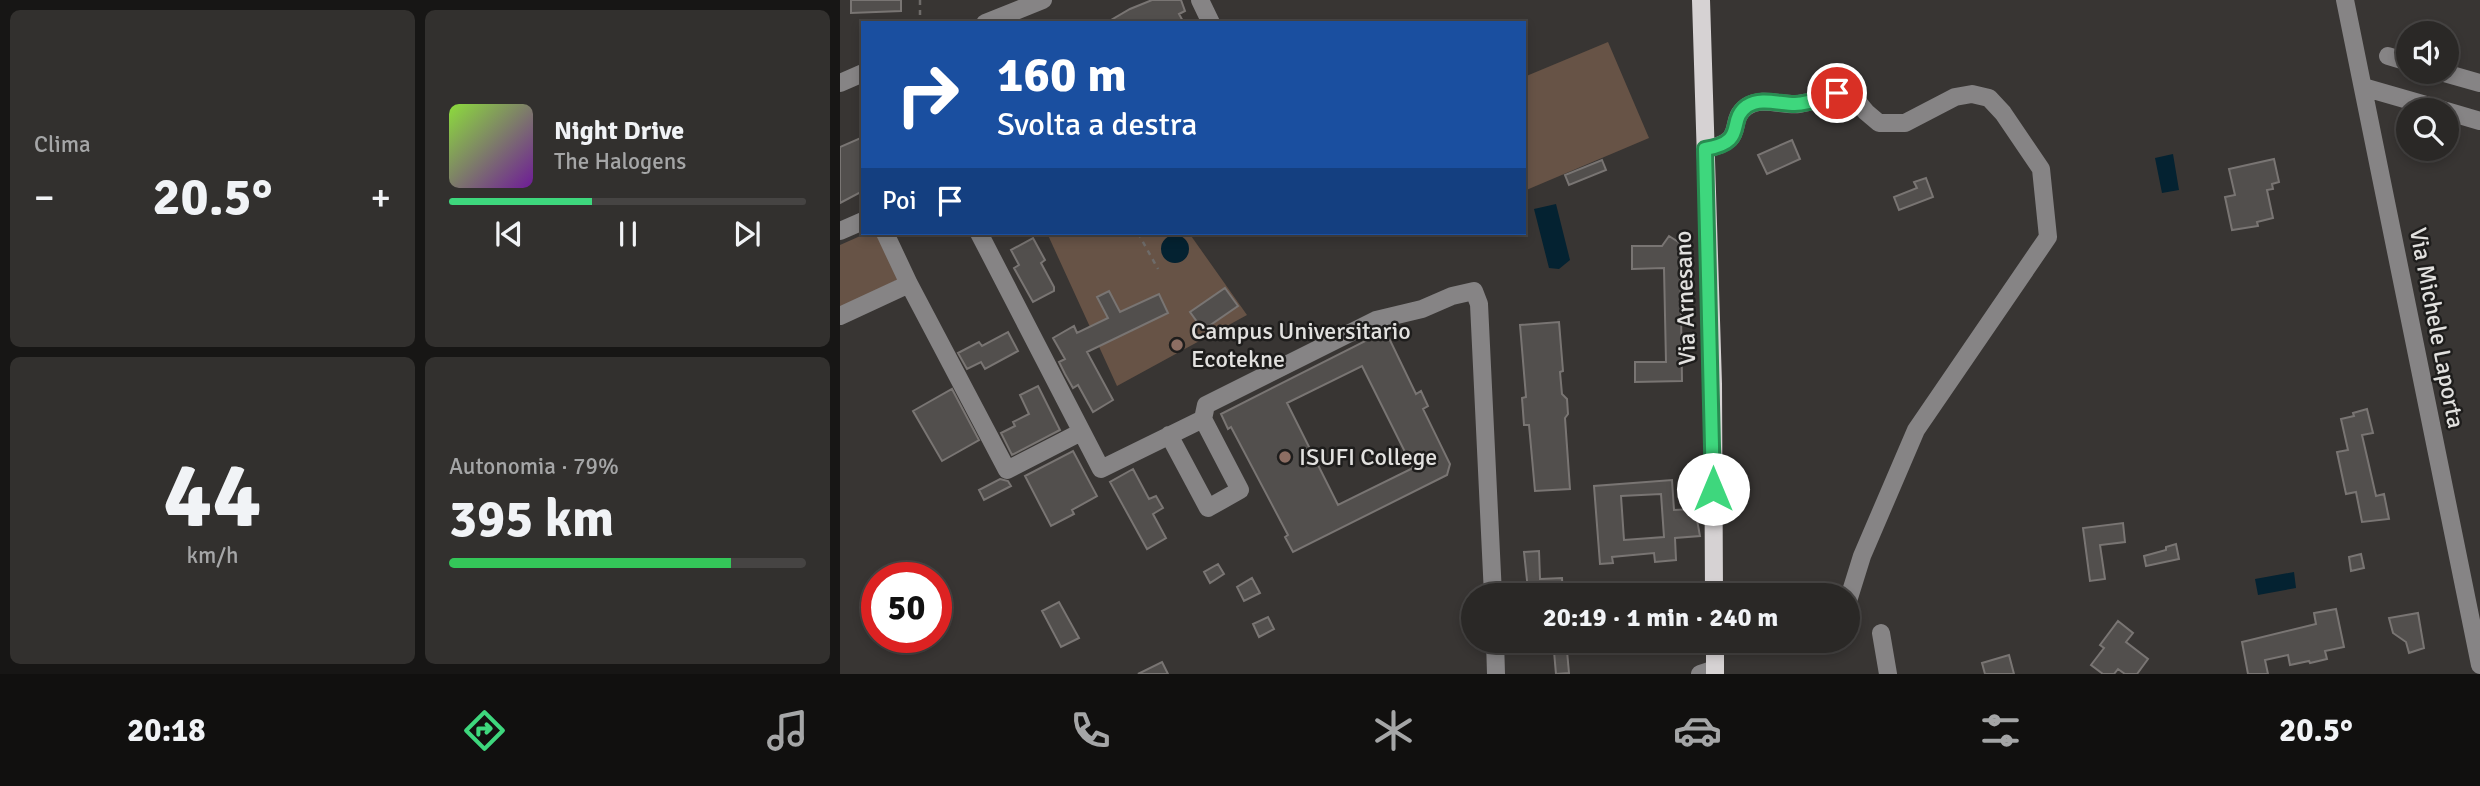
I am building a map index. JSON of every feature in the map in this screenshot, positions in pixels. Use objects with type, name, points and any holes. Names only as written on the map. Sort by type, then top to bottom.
[{"type":"main road","name":"Via Arnesano","points":[[1701,0],[1713,384],[1714,583]]},
{"type":"main road","points":[[1710,672],[1713,653]]},
{"type":"street","points":[[989,21],[1023,5],[1043,0]]},
{"type":"street","points":[[1200,0],[1210,21]]},
{"type":"street","name":"Via Michele Laporta","points":[[2345,0],[2480,665]]},
{"type":"street","points":[[2388,56],[2396,58]]},
{"type":"street","points":[[840,83],[861,74]]},
{"type":"street","points":[[2459,77],[2480,83]]},
{"type":"street","points":[[2363,87],[2401,98]]},
{"type":"street","points":[[1705,149],[1730,141],[1744,108],[1757,101],[1797,104],[1837,93],[1852,94],[1879,123],[1905,123],[1955,97],[1972,94],[1989,98],[2003,113],[2041,169],[2048,237],[1916,430],[1862,556],[1854,583]]},
{"type":"street","points":[[2459,115],[2480,121]]},
{"type":"street","points":[[840,232],[861,221]]},
{"type":"street","points":[[886,235],[1007,470],[1081,432]]},
{"type":"street","points":[[980,235],[1101,469],[1203,419]]},
{"type":"street","points":[[840,316],[909,284]]},
{"type":"street","points":[[1169,435],[1208,508],[1240,490],[1203,419],[1206,405],[1377,320],[1422,309],[1452,296],[1474,291],[1479,304],[1492,583]]},
{"type":"street","points":[[1881,633],[1888,674]]},
{"type":"street","points":[[1495,653],[1496,674]]},
{"type":"path","points":[[920,0],[920,21]]},
{"type":"path","points":[[1139,235],[1158,269]]},
{"type":"shaded area","points":[[1608,42],[1649,138],[1526,190],[1526,76]]},
{"type":"shaded area","points":[[862,235],[879,235],[901,278],[840,308],[840,245]]},
{"type":"shaded area","points":[[1048,235],[1190,235],[1247,315],[1117,386]]},
{"type":"water","points":[[2173,154],[2179,190],[2162,193],[2155,158]]},
{"type":"water","points":[[1556,204],[1570,260],[1559,269],[1549,268],[1534,209]]},
{"type":"water","points":[[1175,235],[1185,239],[1189,249],[1185,259],[1175,263],[1165,259],[1161,249],[1165,239]]},
{"type":"water","points":[[2294,572],[2296,588],[2258,595],[2255,579]]},
{"type":"building","points":[[851,0],[901,0],[901,11],[851,13]]},
{"type":"building","points":[[1152,0],[1181,0],[1185,11],[1179,14],[1183,21],[1109,21]]},
{"type":"building","points":[[861,138],[861,192],[840,203],[840,147]]},
{"type":"building","points":[[1792,140],[1800,159],[1767,174],[1758,155]]},
{"type":"building","points":[[2274,159],[2279,182],[2272,184],[2273,189],[2267,190],[2273,218],[2257,222],[2258,226],[2232,230],[2225,197],[2235,195],[2229,169]]},
{"type":"building","points":[[1602,160],[1606,170],[1569,185],[1565,175]]},
{"type":"building","points":[[1926,178],[1933,197],[1899,210],[1894,197],[1917,188],[1914,182]]},
{"type":"building","points":[[1669,236],[1680,243],[1682,381],[1635,382],[1635,362],[1666,362],[1664,268],[1632,269],[1632,246],[1662,246]]},
{"type":"building","points":[[1033,238],[1045,260],[1041,263],[1054,291],[1033,302],[1014,268],[1019,265],[1011,250]]},
{"type":"building","points":[[1225,288],[1238,306],[1203,330],[1190,312]]},
{"type":"building","points":[[1109,291],[1120,312],[1159,294],[1168,313],[1087,352],[1113,400],[1093,412],[1078,385],[1073,388],[1065,374],[1059,362],[1065,359],[1053,338],[1074,326],[1077,333],[1108,318],[1097,297]]},
{"type":"building","points":[[1559,322],[1562,394],[1567,399],[1568,414],[1565,418],[1570,489],[1535,491],[1529,425],[1524,425],[1522,398],[1526,397],[1520,325]]},
{"type":"building","points":[[1008,332],[1018,351],[985,369],[981,362],[967,369],[958,353],[979,342],[982,346]]},
{"type":"building","points":[[1377,335],[1389,338],[1416,394],[1421,391],[1428,406],[1423,409],[1450,464],[1447,475],[1293,552],[1285,537],[1288,535],[1231,427],[1228,429],[1221,414]],"holes":[[[1362,366],[1413,468],[1338,505],[1287,403]]]},
{"type":"building","points":[[1038,386],[1060,430],[1012,455],[1001,433],[1015,426],[1013,422],[1029,414],[1020,395]]},
{"type":"building","points":[[952,389],[979,440],[942,461],[913,411]]},
{"type":"building","points":[[2367,409],[2373,433],[2362,435],[2376,496],[2384,494],[2389,519],[2362,522],[2356,492],[2346,494],[2337,452],[2348,450],[2341,419]]},
{"type":"building","points":[[1073,451],[1097,496],[1072,510],[1074,514],[1051,526],[1025,476]]},
{"type":"building","points":[[1133,469],[1149,499],[1156,496],[1163,508],[1153,514],[1166,538],[1147,549],[1110,482]]},
{"type":"building","points":[[1000,479],[1008,481],[1011,486],[984,500],[979,490]]},
{"type":"building","points":[[1672,480],[1674,510],[1695,509],[1700,536],[1675,538],[1676,560],[1655,562],[1654,553],[1612,557],[1613,563],[1600,564],[1594,486]],"holes":[[[1661,494],[1664,537],[1624,540],[1621,496]]]},
{"type":"building","points":[[2123,523],[2125,542],[2100,545],[2105,579],[2090,581],[2083,528]]},
{"type":"building","points":[[2176,544],[2179,559],[2146,566],[2144,556],[2166,550],[2166,547]]},
{"type":"building","points":[[1539,551],[1540,579],[1562,578],[1562,583],[1527,583],[1524,552]]},
{"type":"building","points":[[2361,554],[2364,568],[2351,571],[2349,557]]},
{"type":"building","points":[[1218,564],[1224,574],[1210,583],[1204,572]]},
{"type":"building","points":[[1252,578],[1260,593],[1244,601],[1237,587]]},
{"type":"building","points":[[1059,602],[1079,638],[1061,647],[1042,611]]},
{"type":"building","points":[[2336,609],[2344,647],[2325,651],[2327,659],[2310,663],[2290,665],[2288,655],[2265,660],[2268,674],[2248,674],[2242,642],[2316,624],[2314,613]]},
{"type":"building","points":[[2418,613],[2424,648],[2409,653],[2406,642],[2393,633],[2389,618]]},
{"type":"building","points":[[1268,617],[1274,629],[1259,637],[1253,624]]},
{"type":"building","points":[[2118,621],[2133,633],[2126,642],[2148,659],[2137,674],[2125,674],[2118,669],[2114,674],[2103,674],[2091,665],[2104,648],[2100,645]]},
{"type":"building","points":[[1554,653],[1567,653],[1569,673],[1556,674]]},
{"type":"building","points":[[2009,655],[2014,674],[1985,674],[1982,663]]},
{"type":"building","points":[[1162,662],[1168,674],[1138,674]]},
{"type":"place","name":"Campus Universitario Ecotekne","points":[[1177,345]]},
{"type":"place","name":"ISUFI College","points":[[1285,457]]},
{"type":"route","points":[[1713,489],[1713,384],[1705,149],[1730,141],[1744,108],[1757,101],[1797,104],[1837,93]]}]
